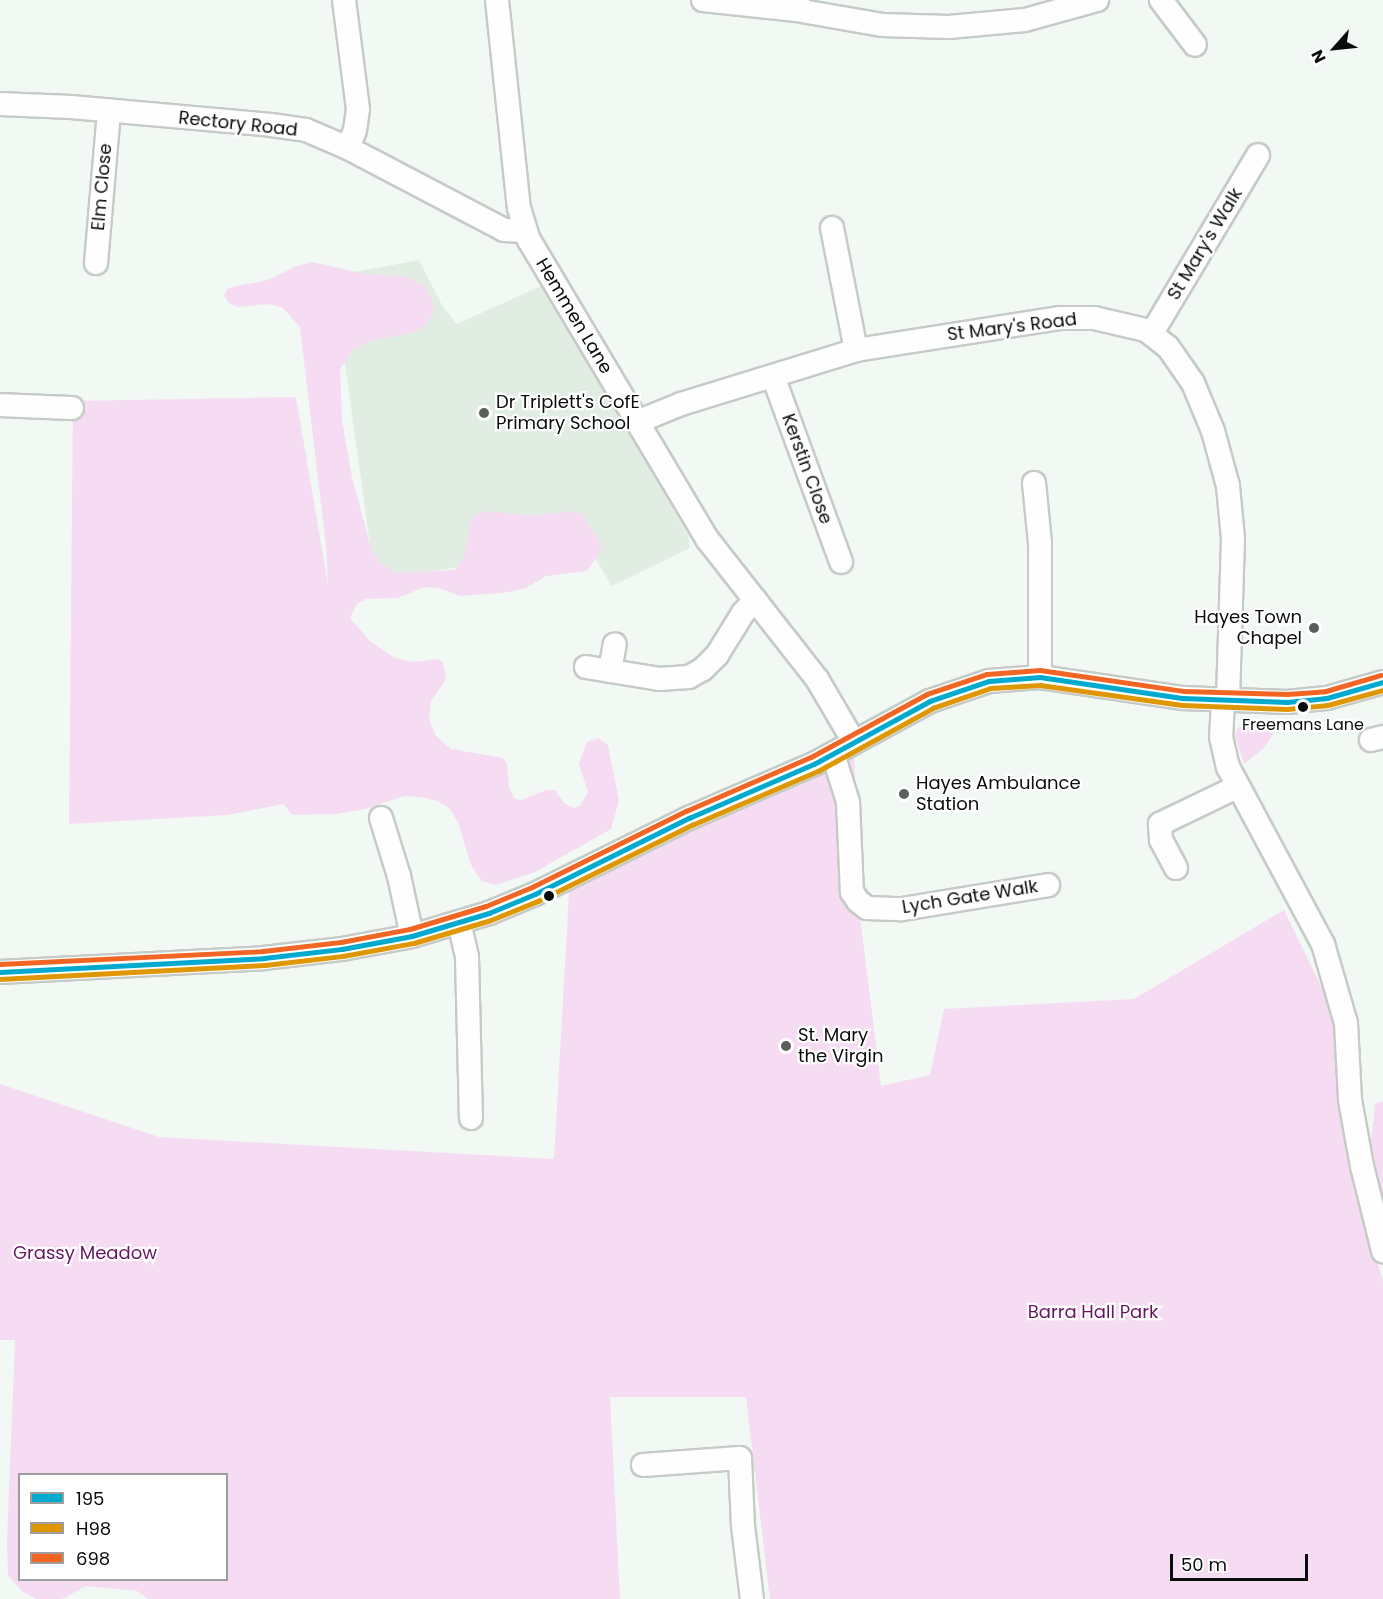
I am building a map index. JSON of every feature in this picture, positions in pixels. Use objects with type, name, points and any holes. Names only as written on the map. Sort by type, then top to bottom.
[{"type":"street","points":[[344,0],[358,109],[356,130],[348,148]]},
{"type":"street","name":"Hemmen Lane","points":[[496,0],[519,208],[525,231],[708,540],[826,692],[854,742]]},
{"type":"street","points":[[703,0],[797,5],[871,24],[916,28],[1025,20],[1097,0]]},
{"type":"street","points":[[1161,0],[1195,45]]},
{"type":"street","name":"Rectory Road","points":[[0,104],[109,111],[306,130],[348,148],[504,230],[525,231]]},
{"type":"street","name":"Elm Close","points":[[96,263],[109,111]]},
{"type":"street","name":"St Mary's Walk","points":[[1152,333],[1258,155]]},
{"type":"street","points":[[832,228],[856,350]]},
{"type":"street","name":"St Mary's Road","points":[[637,422],[681,404],[856,350],[1061,318],[1113,321],[1152,333],[1168,347],[1193,383],[1213,431],[1228,486],[1233,538],[1225,701]]},
{"type":"street","name":"Kerstin Close","points":[[773,376],[841,562]]},
{"type":"street","points":[[0,405],[72,408]]},
{"type":"street","points":[[1034,483],[1040,543],[1040,677]]},
{"type":"street","points":[[586,667],[670,680],[698,673],[717,655],[743,613],[755,600]]},
{"type":"street","points":[[610,671],[615,644]]},
{"type":"street","points":[[0,972],[264,958],[342,950],[412,936],[459,922],[535,894],[689,818],[833,754],[905,713],[949,693],[989,681],[1040,677],[1142,693],[1225,701],[1287,702],[1326,698],[1383,682]]},
{"type":"street","points":[[1225,701],[1223,752],[1237,787],[1323,944],[1346,1023],[1350,1100],[1362,1166],[1383,1251]]},
{"type":"street","name":"Lych Gate Walk","points":[[833,754],[848,802],[852,892],[867,908],[902,909],[1048,885]]},
{"type":"street","points":[[1176,868],[1161,840],[1160,824],[1237,787]]},
{"type":"street","points":[[381,818],[399,876],[412,936]]},
{"type":"street","points":[[459,922],[467,957],[471,1118]]},
{"type":"street","points":[[643,1465],[740,1458],[743,1526],[752,1599]]},
{"type":"shaded area","name":"Dr Triplett's CofE Primary School","points":[[419,260],[443,307],[457,324],[543,285],[688,535],[690,548],[612,586],[587,545],[375,581],[333,276]]},
{"type":"green space","points":[[312,262],[361,273],[408,277],[425,287],[432,300],[434,312],[425,326],[412,333],[373,340],[354,349],[340,369],[342,421],[352,477],[372,552],[380,563],[398,573],[455,570],[464,557],[471,521],[476,514],[490,511],[528,516],[575,511],[583,516],[600,543],[601,550],[587,571],[546,576],[526,588],[503,593],[460,596],[439,588],[424,587],[398,598],[366,599],[357,604],[350,618],[371,642],[395,658],[413,662],[437,659],[443,662],[446,679],[431,701],[429,720],[436,736],[451,749],[503,758],[507,764],[509,788],[515,799],[522,800],[546,790],[555,790],[564,803],[574,808],[580,806],[588,792],[579,764],[587,742],[598,738],[608,745],[619,801],[611,829],[535,872],[495,885],[482,881],[471,865],[458,822],[449,808],[438,801],[420,797],[404,796],[366,809],[336,814],[291,814],[284,804],[227,815],[69,824],[73,401],[296,397],[328,585],[326,546],[300,327],[283,308],[268,304],[237,307],[229,303],[224,295],[227,289],[232,287],[268,280],[297,266]]},
{"type":"green space","points":[[1249,721],[1278,727],[1265,747],[1244,764],[1235,736],[1238,728]]},
{"type":"green space","points":[[854,742],[858,901],[881,1086],[930,1075],[944,1009],[1134,999],[1284,910],[1339,1023],[1375,1253],[1383,1282],[1383,1599],[770,1599],[746,1397],[610,1397],[620,1599],[148,1599],[137,1591],[86,1586],[62,1599],[36,1599],[22,1591],[8,1575],[7,1540],[15,1340],[0,1340],[0,1084],[159,1137],[554,1159],[570,876]]},
{"type":"green space","points":[[1383,1101],[1383,1204],[1371,1141],[1375,1104]]},
{"type":"transit line","name":"698","points":[[0,964],[263,951],[341,942],[410,929],[486,906],[532,887],[686,811],[811,757],[927,694],[987,674],[1040,670],[1184,691],[1287,694],[1326,691],[1381,675]]},
{"type":"transit line","name":"195","points":[[0,972],[264,958],[342,949],[412,936],[489,913],[535,894],[689,818],[814,764],[930,701],[989,681],[1040,677],[1183,698],[1287,702],[1327,698],[1383,682]]},
{"type":"transit line","name":"H98","points":[[0,979],[265,965],[343,956],[414,943],[491,920],[538,901],[692,825],[818,771],[933,708],[991,688],[1040,685],[1182,705],[1287,709],[1328,705],[1383,690]]},
{"type":"place","name":"Dr Triplett's CofE Primary School","points":[[484,413]]},
{"type":"place","name":"Hayes Town Chapel","points":[[1314,628]]},
{"type":"place","name":"Freemans Lane","points":[[1303,707]]},
{"type":"place","name":"Hayes Ambulance Station","points":[[904,794]]},
{"type":"place","name":"St. Mary the Virgin","points":[[786,1046]]},
{"type":"park label","name":"Grassy Meadow","points":[[85,1253]]},
{"type":"park label","name":"Barra Hall Park","points":[[1093,1312]]}]
